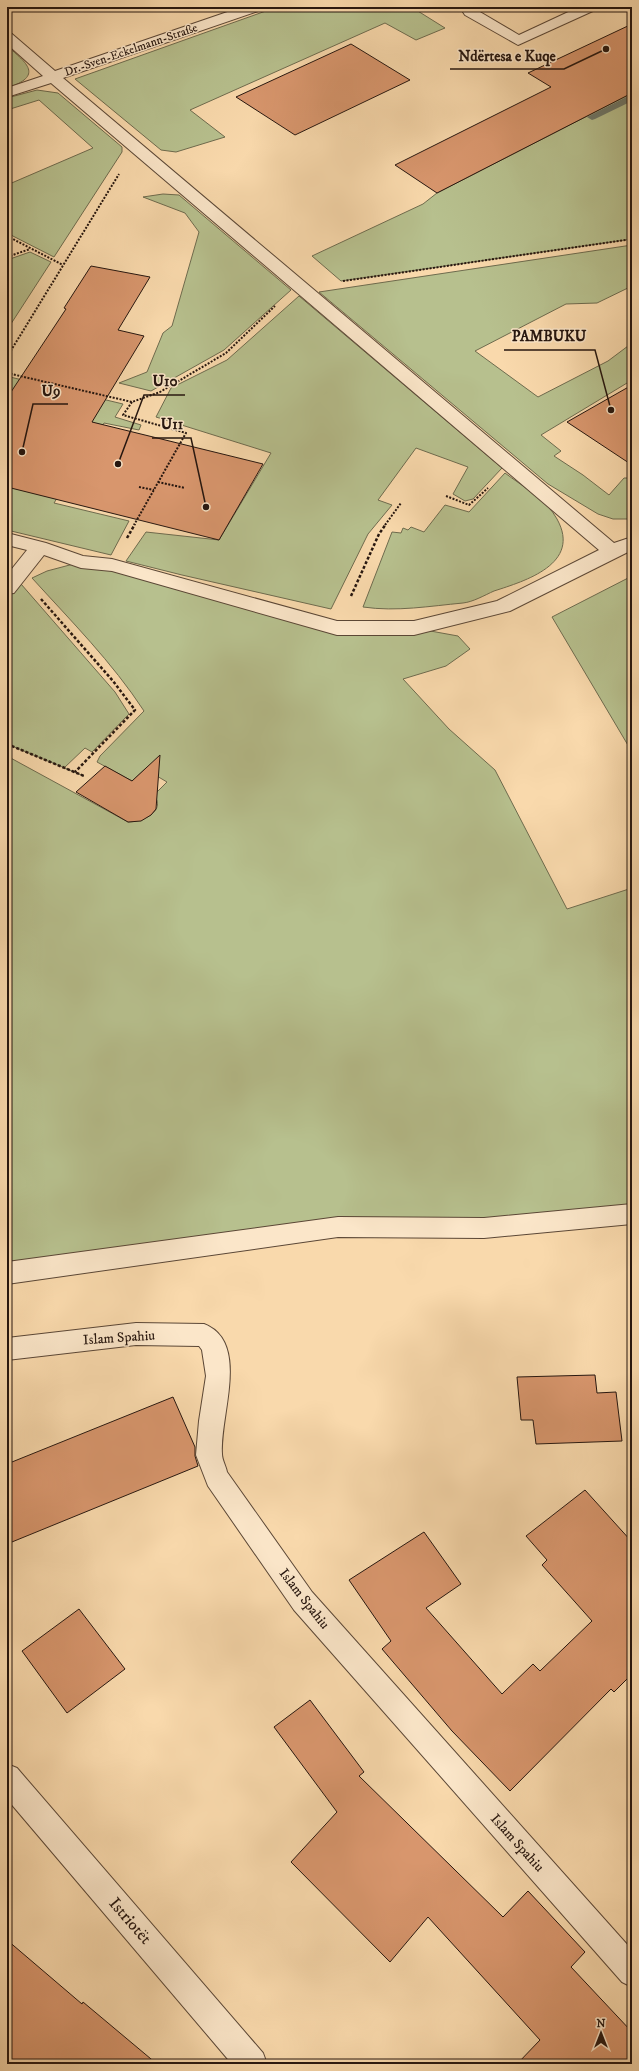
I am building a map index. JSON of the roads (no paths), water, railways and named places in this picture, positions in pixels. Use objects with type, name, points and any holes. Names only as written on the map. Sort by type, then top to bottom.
[{"type":"street","name":"Dr.-Sven-Eckelmann-Straße","points":[[7,93],[256,7]]},
{"type":"street","points":[[479,7],[470,12],[518,41],[590,7]]},
{"type":"street","points":[[7,37],[135,148],[612,551]]},
{"type":"street","points":[[7,539],[40,547],[81,562],[112,565],[337,628],[414,628],[503,606],[612,551],[632,543]]},
{"type":"street","points":[[7,588],[40,547]]},
{"type":"street","points":[[7,1272],[338,1227],[484,1228],[632,1214]]},
{"type":"street","name":"Islam Spahiu","points":[[7,1349],[136,1334],[204,1335],[214,1345],[218,1376],[211,1421],[209,1455],[216,1478],[302,1601],[632,1972]]},
{"type":"street","name":"Istriotët","points":[[7,1778],[252,2064]]},
{"type":"waterway","points":[[592,117],[632,97]]},
{"type":"place","name":"Ndërtesa e Kuqe","points":[[606,49]]},
{"type":"place","name":"PAMBUKU","points":[[611,410]]},
{"type":"place","name":"U9","points":[[22,452]]},
{"type":"place","name":"U10","points":[[118,464]]},
{"type":"place","name":"U11","points":[[206,507]]}]
